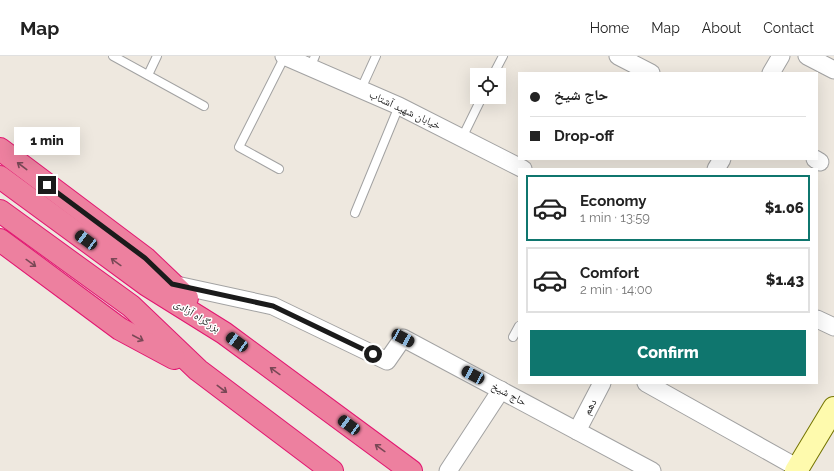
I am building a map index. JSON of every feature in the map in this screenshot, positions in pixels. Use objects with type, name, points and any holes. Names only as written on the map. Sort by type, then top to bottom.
[{"type":"highway","points":[[0,150],[145,258],[224,333]]},
{"type":"highway","name":"بزرگراه آزادی","points":[[0,177],[147,285],[224,333],[411,471]]},
{"type":"highway","points":[[0,211],[131,306],[198,370],[332,471]]},
{"type":"highway","points":[[0,240],[120,329],[198,370]]},
{"type":"main road","points":[[797,469],[829,420]]},
{"type":"street","name":"خیابان شهید آشتاب","points":[[284,56],[312,62],[361,90],[399,106],[521,168]]},
{"type":"street","points":[[618,56],[649,72]]},
{"type":"street","points":[[772,72],[781,56]]},
{"type":"street","points":[[807,56],[834,70]]},
{"type":"street","name":"حاج شیخ","points":[[172,284],[273,306],[387,361],[403,338],[652,471]]},
{"type":"street","points":[[818,319],[834,327]]},
{"type":"street","name":"دهم","points":[[577,431],[601,384]]},
{"type":"street","points":[[648,384],[797,469]]},
{"type":"street","points":[[448,471],[501,390]]},
{"type":"lane","points":[[113,56],[204,106]]},
{"type":"lane","points":[[148,75],[157,56]]},
{"type":"lane","points":[[279,169],[239,147],[284,56]]},
{"type":"lane","points":[[361,90],[376,56]]},
{"type":"lane","points":[[496,68],[502,56]]},
{"type":"lane","points":[[462,138],[479,104]]},
{"type":"lane","points":[[355,212],[399,106]]},
{"type":"lane","points":[[513,337],[518,328]]},
{"type":"route","points":[[47,185],[145,258],[172,284],[273,306],[373,354]]}]
